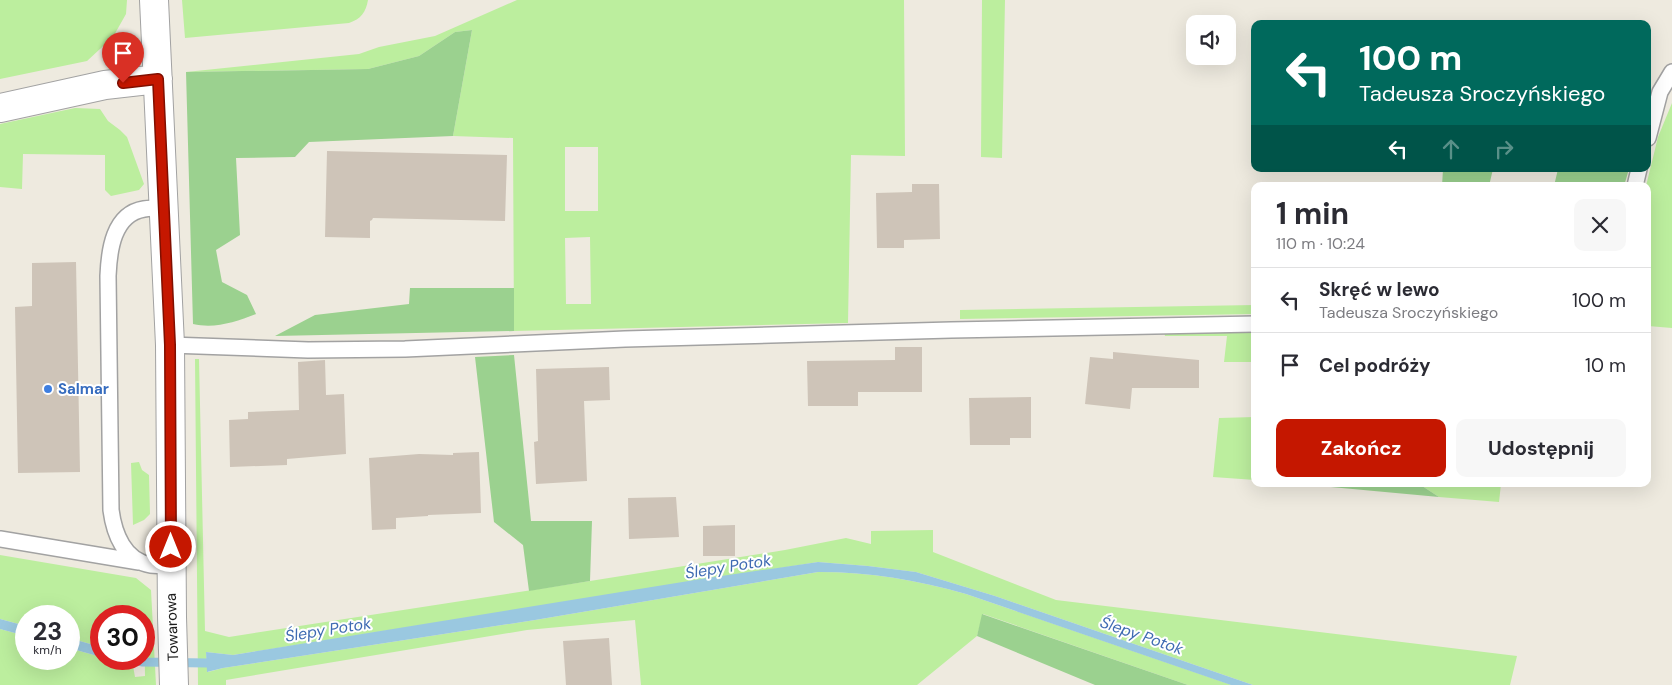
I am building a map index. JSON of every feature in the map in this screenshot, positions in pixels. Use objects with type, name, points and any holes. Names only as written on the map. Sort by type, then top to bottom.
[{"type":"street","name":"Towarowa","points":[[154,0],[170,345],[171,565],[174,685]]},
{"type":"street","points":[[0,108],[105,85],[158,79]]},
{"type":"lane","points":[[1651,126],[1660,92],[1672,72]]},
{"type":"lane","points":[[143,563],[124,549],[117,538],[111,510],[109,255],[118,228],[132,213],[143,209],[164,208]]},
{"type":"lane","points":[[170,345],[308,350],[932,330],[1251,324]]},
{"type":"lane","points":[[0,539],[150,565],[171,565]]},
{"type":"green space","points":[[0,0],[127,0],[126,14],[113,37],[87,61],[0,79]]},
{"type":"green space","points":[[182,0],[368,0],[362,14],[349,23],[185,38]]},
{"type":"green space","points":[[517,0],[904,0],[905,156],[851,155],[848,323],[514,331],[513,138],[453,136],[472,30],[455,32],[419,56],[368,69],[186,72],[359,54],[379,47],[435,36]],"holes":[[[565,147],[598,147],[598,211],[565,211]],[[590,237],[591,304],[566,304],[565,238]]]},
{"type":"green space","points":[[982,0],[1005,0],[1002,158],[981,157]]},
{"type":"green space","points":[[472,30],[453,136],[309,142],[295,157],[236,158],[240,235],[216,250],[222,282],[247,295],[256,314],[217,325],[193,324],[186,72],[368,69],[419,56],[455,32]]},
{"type":"green space","points":[[1672,103],[1672,328],[1651,326],[1651,182],[1647,182],[1651,172],[1658,137]]},
{"type":"green space","points":[[75,108],[100,109],[108,121],[127,137],[144,184],[139,190],[111,196],[105,190],[105,155],[23,154],[22,189],[0,187],[0,124]]},
{"type":"green space","points":[[1443,172],[1492,172],[1490,182],[1442,182]]},
{"type":"green space","points":[[1557,172],[1628,172],[1625,182],[1555,182]]},
{"type":"green space","points":[[410,288],[514,288],[514,331],[275,336],[315,315],[409,304]]},
{"type":"green space","points":[[1251,305],[1251,314],[960,319],[960,310]]},
{"type":"green space","points":[[1251,329],[1251,362],[1224,362],[1227,336],[1165,336],[1164,332]]},
{"type":"green space","points":[[514,355],[531,521],[592,521],[590,581],[529,591],[523,545],[494,522],[475,357]]},
{"type":"green space","points":[[195,359],[199,359],[205,631],[229,637],[785,550],[846,538],[871,544],[871,531],[933,530],[933,552],[1056,600],[1517,656],[1510,685],[1253,685],[995,596],[916,572],[818,562],[233,655],[206,652],[208,672],[223,668],[535,620],[818,572],[857,573],[894,578],[966,594],[1232,685],[1188,685],[983,614],[977,636],[917,685],[641,685],[635,620],[527,630],[226,680],[226,685],[198,685]]},
{"type":"green space","points":[[1251,417],[1251,480],[1213,477],[1219,418]]},
{"type":"green space","points":[[139,462],[142,470],[149,475],[150,514],[144,520],[133,525],[131,463]]},
{"type":"green space","points":[[1331,487],[1424,487],[1439,497]]},
{"type":"green space","points":[[1424,487],[1501,487],[1499,502],[1439,497]]},
{"type":"green space","points":[[0,555],[136,578],[151,590],[152,605],[90,605],[90,644],[80,641],[80,605],[15,605],[15,623],[0,619]]},
{"type":"green space","points":[[982,614],[1188,685],[1095,685],[977,636]]},
{"type":"green space","points":[[0,629],[15,633],[15,670],[80,670],[80,651],[90,654],[90,670],[134,670],[135,677],[145,676],[145,670],[155,670],[155,666],[156,685],[0,685]]},
{"type":"water","points":[[818,562],[916,572],[995,596],[1253,685],[1231,685],[948,589],[875,575],[838,572],[818,572],[535,620],[207,672],[206,652],[233,655],[701,579]]},
{"type":"water","points":[[0,619],[15,623],[15,633],[0,629]]},
{"type":"water","points":[[80,641],[90,644],[90,654],[80,651]]},
{"type":"building","points":[[327,151],[507,155],[505,221],[373,218],[370,221],[370,238],[325,237]]},
{"type":"building","points":[[912,184],[939,184],[940,239],[904,240],[904,248],[877,248],[876,193],[912,192]]},
{"type":"building","name":"Salmar","points":[[76,262],[80,472],[18,473],[15,307],[32,306],[32,263]]},
{"type":"building","points":[[895,347],[922,347],[922,392],[858,392],[858,406],[808,406],[807,361],[895,360]]},
{"type":"building","points":[[1113,352],[1199,360],[1199,388],[1132,388],[1130,409],[1085,404],[1090,357],[1113,359]]},
{"type":"building","points":[[325,360],[326,395],[344,394],[346,454],[287,459],[287,465],[230,467],[229,420],[248,419],[248,412],[299,410],[298,362]]},
{"type":"building","points":[[609,367],[610,400],[584,401],[587,481],[536,484],[534,442],[538,441],[536,369]]},
{"type":"building","points":[[1031,397],[1031,438],[1010,438],[1010,445],[970,445],[969,398]]},
{"type":"building","points":[[479,452],[481,513],[396,518],[396,529],[372,530],[369,458],[419,454],[453,455],[453,453]]},
{"type":"building","points":[[676,497],[679,537],[629,539],[628,498]]},
{"type":"building","points":[[735,525],[735,556],[703,556],[703,526]]},
{"type":"building","points":[[609,638],[612,685],[566,685],[563,641]]},
{"type":"waterway","points":[[155,662],[217,662]]},
{"type":"place","name":"Salmar","points":[[48,389]]},
{"type":"route","points":[[123,83],[158,79],[170,345],[171,547]]},
{"type":"water label","name":"Ślepy Potok","points":[[728,566]]},
{"type":"water label","name":"Ślepy Potok","points":[[328,629]]},
{"type":"water label","name":"Ślepy Potok","points":[[1142,635]]}]
